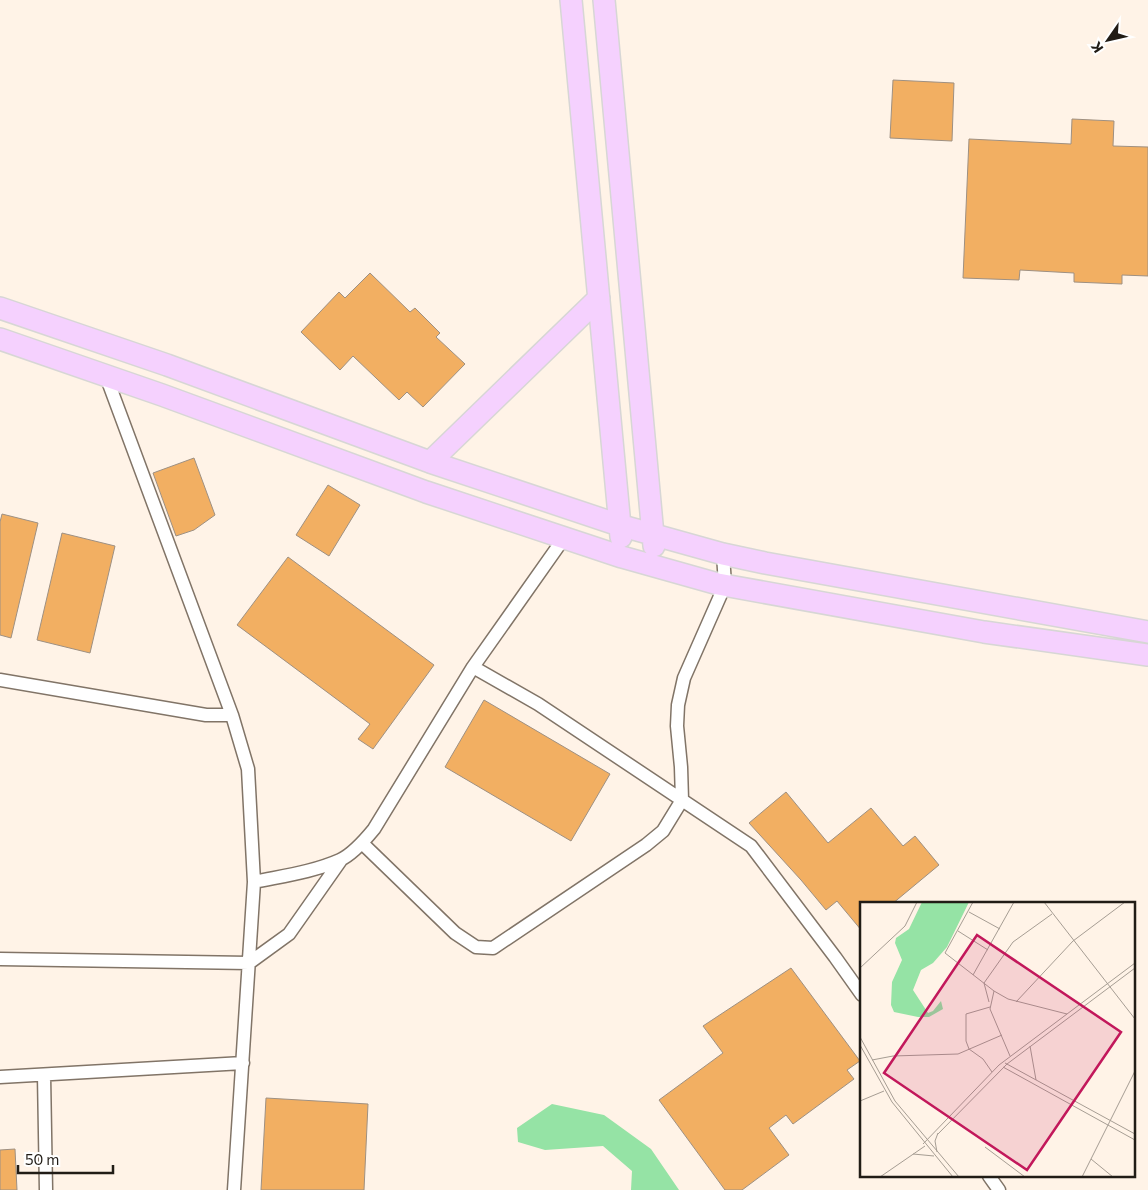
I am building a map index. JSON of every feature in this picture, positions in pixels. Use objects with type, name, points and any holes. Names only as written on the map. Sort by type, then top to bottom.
[{"type":"main road","points":[[571,0],[622,557]]},
{"type":"main road","points":[[604,0],[656,567]]},
{"type":"main road","points":[[430,462],[598,298]]},
{"type":"main road","points":[[0,308],[176,368],[430,462],[619,526],[723,554],[1148,632]]},
{"type":"main road","points":[[0,340],[106,376],[426,492],[656,567],[725,585],[984,632],[1148,655]]},
{"type":"street","points":[[106,376],[232,715],[248,769],[254,882],[234,1190]]},
{"type":"street","points":[[0,959],[249,963],[289,934],[341,860],[362,843],[374,829],[473,667],[564,538]]},
{"type":"street","points":[[362,843],[455,933],[476,947],[494,948],[646,845],[663,831],[682,800],[677,726],[678,705],[684,678],[725,585],[723,554]]},
{"type":"street","points":[[473,667],[538,704],[751,846],[860,992]]},
{"type":"street","points":[[0,680],[206,715],[232,715]]},
{"type":"street","points":[[254,882],[303,872],[341,860]]},
{"type":"street","points":[[0,1078],[243,1063]]},
{"type":"street","points":[[44,1075],[46,1190]]},
{"type":"street","points":[[990,1178],[999,1190]]},
{"type":"green space","points":[[552,1104],[604,1115],[651,1149],[679,1190],[631,1190],[632,1171],[603,1146],[545,1150],[518,1142],[517,1128]]},
{"type":"building","points":[[893,80],[954,83],[952,141],[890,138]]},
{"type":"building","points":[[1072,119],[1114,121],[1113,146],[1148,147],[1148,276],[1122,275],[1122,284],[1074,282],[1074,273],[1020,270],[1019,280],[963,278],[969,139],[1071,144]]},
{"type":"building","points":[[370,273],[410,312],[415,308],[440,333],[436,337],[465,364],[423,407],[407,392],[399,400],[353,356],[340,370],[301,332],[339,292],[345,298]]},
{"type":"building","points":[[194,458],[215,515],[194,530],[176,536],[153,473]]},
{"type":"building","points":[[328,485],[360,505],[329,556],[296,535]]},
{"type":"building","points":[[2,514],[38,523],[11,638],[0,635],[0,522]]},
{"type":"building","points":[[62,533],[115,546],[90,653],[37,640]]},
{"type":"building","points":[[288,557],[434,665],[373,749],[358,739],[370,724],[237,625]]},
{"type":"building","points":[[484,700],[610,774],[571,841],[445,767]]},
{"type":"building","points":[[786,792],[828,843],[871,808],[903,846],[915,836],[939,865],[894,902],[860,902],[860,929],[837,901],[826,910],[749,823]]},
{"type":"building","points":[[791,968],[860,1061],[847,1070],[854,1079],[793,1124],[786,1115],[769,1128],[789,1155],[742,1190],[725,1190],[659,1100],[723,1053],[703,1026]]},
{"type":"building","points":[[266,1098],[368,1104],[364,1190],[261,1190]]},
{"type":"building","points":[[15,1149],[17,1190],[0,1190],[0,1150]]}]
